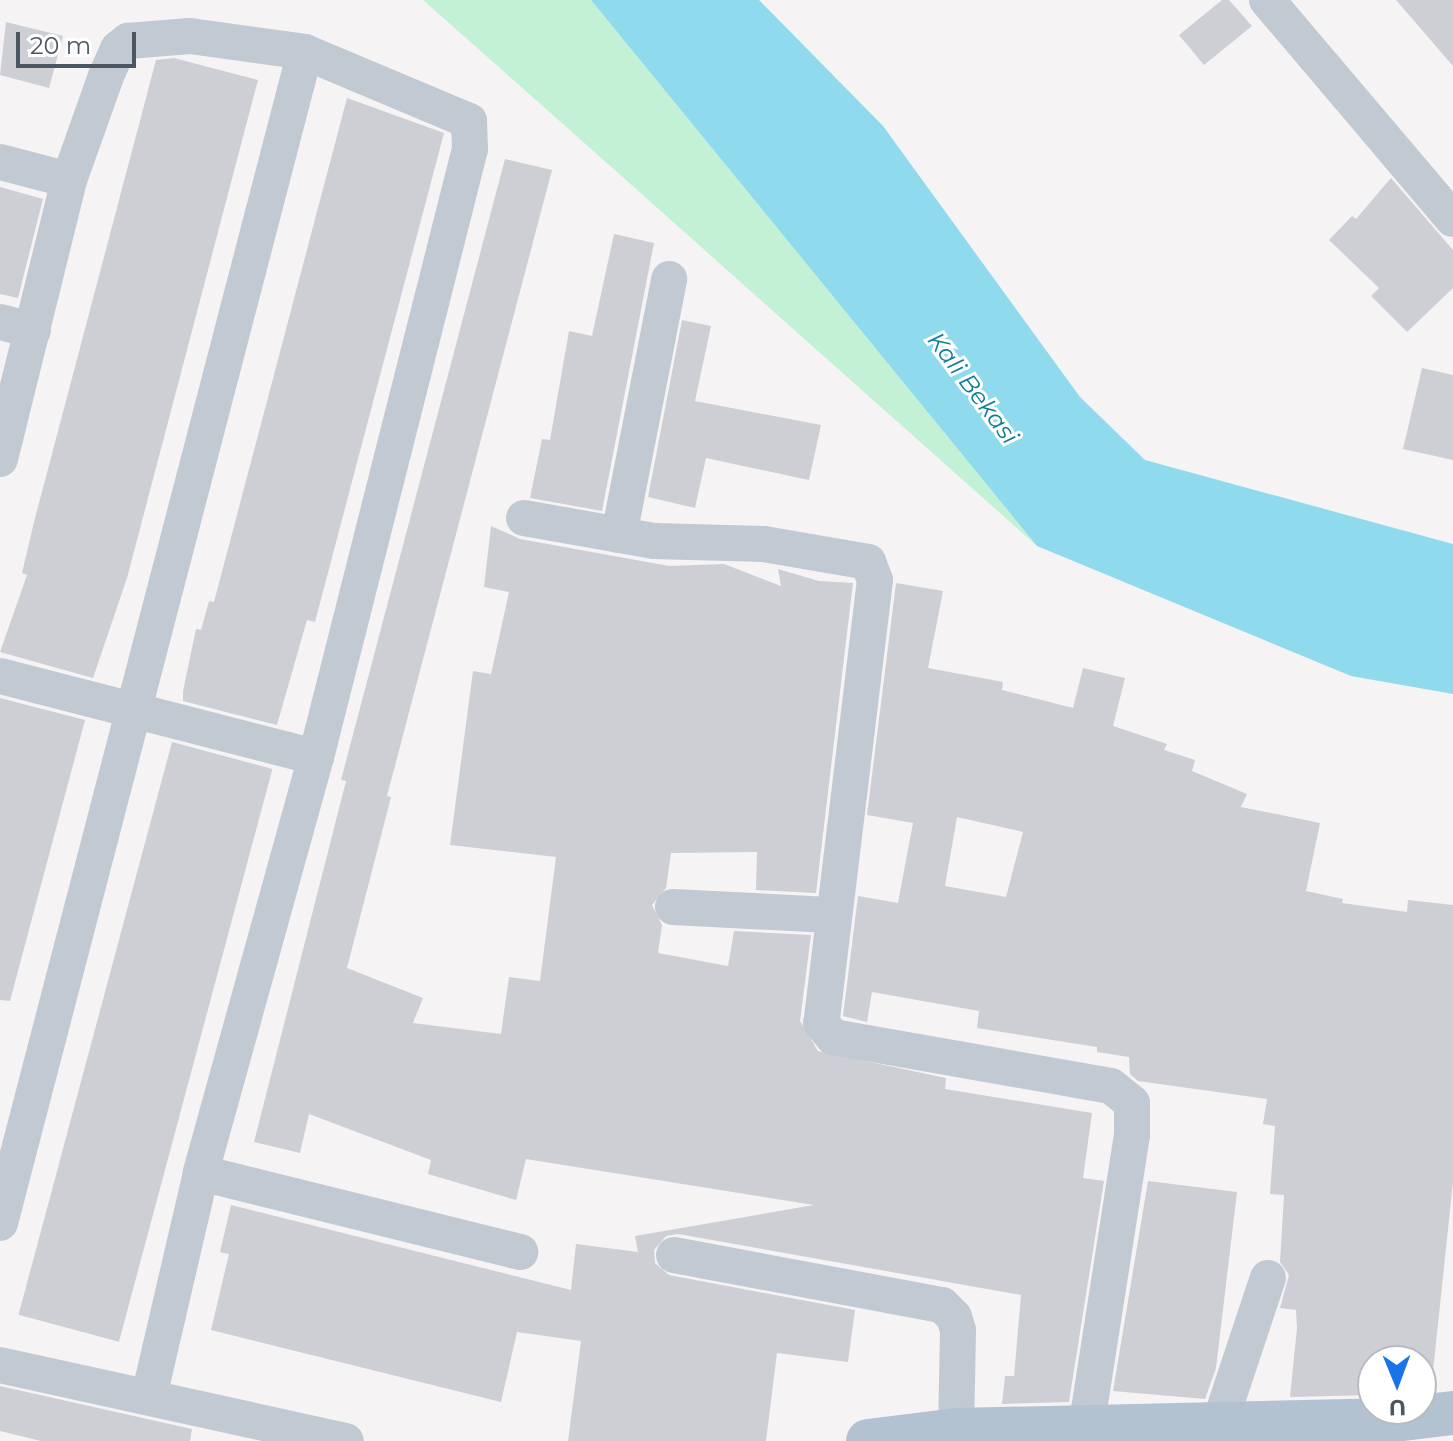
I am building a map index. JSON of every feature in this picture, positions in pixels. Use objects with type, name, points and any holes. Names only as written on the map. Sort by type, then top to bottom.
[{"type":"main road","points":[[868,1441],[956,1430],[1219,1425],[1453,1413]]},
{"type":"street","points":[[1267,0],[1453,219]]},
{"type":"street","points":[[0,459],[16,326],[106,76],[118,49],[128,41],[190,36],[305,52],[453,110],[472,128],[316,757],[201,1173],[149,1397]]},
{"type":"street","points":[[0,1223],[305,52]]},
{"type":"street","points":[[0,162],[69,180]]},
{"type":"street","points":[[619,535],[669,279]]},
{"type":"street","points":[[524,518],[619,535],[832,553],[868,562],[874,573],[830,915],[821,1023],[833,1037],[1111,1086],[1132,1103],[1132,1135],[1086,1429]]},
{"type":"street","points":[[0,676],[316,757]]},
{"type":"street","points":[[673,907],[830,915]]},
{"type":"street","points":[[201,1173],[520,1252]]},
{"type":"street","points":[[674,1255],[942,1305],[954,1317],[958,1330],[956,1430]]},
{"type":"street","points":[[1219,1425],[1268,1278]]},
{"type":"street","points":[[0,1365],[346,1441]]},
{"type":"green space","points":[[423,0],[591,0],[1037,546],[608,164]]},
{"type":"water","name":"Kali Bekasi","points":[[591,0],[759,0],[883,126],[1080,397],[1145,460],[1453,544],[1453,694],[1351,676],[1037,546]]},
{"type":"building","points":[[1222,0],[1229,0],[1252,26],[1204,65],[1179,35]]},
{"type":"building","points":[[1396,0],[1453,0],[1453,66]]},
{"type":"building","points":[[6,22],[63,36],[49,88],[0,75]]},
{"type":"building","points":[[174,58],[258,80],[127,578],[93,678],[0,652],[27,575],[22,573],[34,522],[156,60]]},
{"type":"building","points":[[347,98],[444,133],[315,622],[307,620],[277,725],[183,701],[183,691],[196,629],[201,630],[209,601],[214,602]]},
{"type":"building","points":[[505,159],[552,170],[387,796],[391,797],[347,968],[423,998],[413,1023],[501,1034],[509,977],[540,981],[556,857],[450,845],[473,671],[491,674],[509,592],[484,587],[491,526],[520,539],[669,566],[724,564],[781,586],[778,569],[819,581],[853,583],[816,893],[756,890],[757,852],[671,853],[666,888],[652,905],[662,925],[658,953],[728,966],[734,931],[811,935],[800,1021],[818,1051],[946,1078],[945,1089],[1092,1113],[1083,1178],[1104,1181],[1069,1402],[1002,1404],[1005,1376],[1014,1376],[1021,1295],[678,1234],[666,1236],[654,1250],[655,1263],[669,1275],[855,1310],[848,1362],[777,1353],[766,1441],[568,1441],[581,1341],[517,1332],[501,1402],[211,1330],[229,1254],[220,1252],[231,1205],[571,1290],[576,1244],[638,1252],[635,1236],[814,1205],[526,1159],[516,1200],[428,1174],[431,1160],[309,1114],[300,1153],[254,1142],[346,781],[341,780]]},
{"type":"building","points":[[1391,178],[1453,250],[1453,288],[1407,332],[1371,296],[1379,288],[1329,240],[1352,216],[1356,219]]},
{"type":"building","points":[[0,187],[43,199],[18,298],[0,294]]},
{"type":"building","points":[[614,234],[654,243],[602,511],[530,498],[542,439],[550,440],[569,331],[592,336]]},
{"type":"building","points":[[682,320],[711,326],[695,401],[821,425],[809,480],[706,458],[695,508],[648,497]]},
{"type":"building","points":[[1422,368],[1453,375],[1453,460],[1403,449]]},
{"type":"building","points":[[896,583],[943,591],[928,668],[1003,682],[1002,690],[1073,708],[1083,668],[1125,678],[1113,726],[1167,744],[1164,750],[1195,760],[1192,771],[1247,794],[1241,807],[1320,823],[1306,891],[1343,899],[1342,903],[1407,912],[1408,900],[1453,905],[1453,1182],[1436,1345],[1357,1345],[1357,1395],[1290,1397],[1296,1310],[1280,1308],[1289,1275],[1280,1262],[1284,1195],[1270,1194],[1275,1126],[1263,1124],[1267,1099],[1138,1081],[1130,1074],[1129,1057],[1097,1052],[1097,1047],[977,1028],[979,1011],[872,992],[867,1022],[843,1016],[858,896],[898,903],[913,823],[867,815]],"holes":[[[957,817],[1023,832],[1006,897],[945,886]]]},
{"type":"building","points":[[0,698],[85,720],[10,1001],[0,1000]]},
{"type":"building","points":[[172,742],[272,769],[119,1342],[19,1315]]},
{"type":"building","points":[[1148,1181],[1237,1192],[1216,1368],[1205,1399],[1113,1391]]},
{"type":"building","points":[[0,1386],[192,1429],[190,1441],[41,1441],[0,1431]]}]
